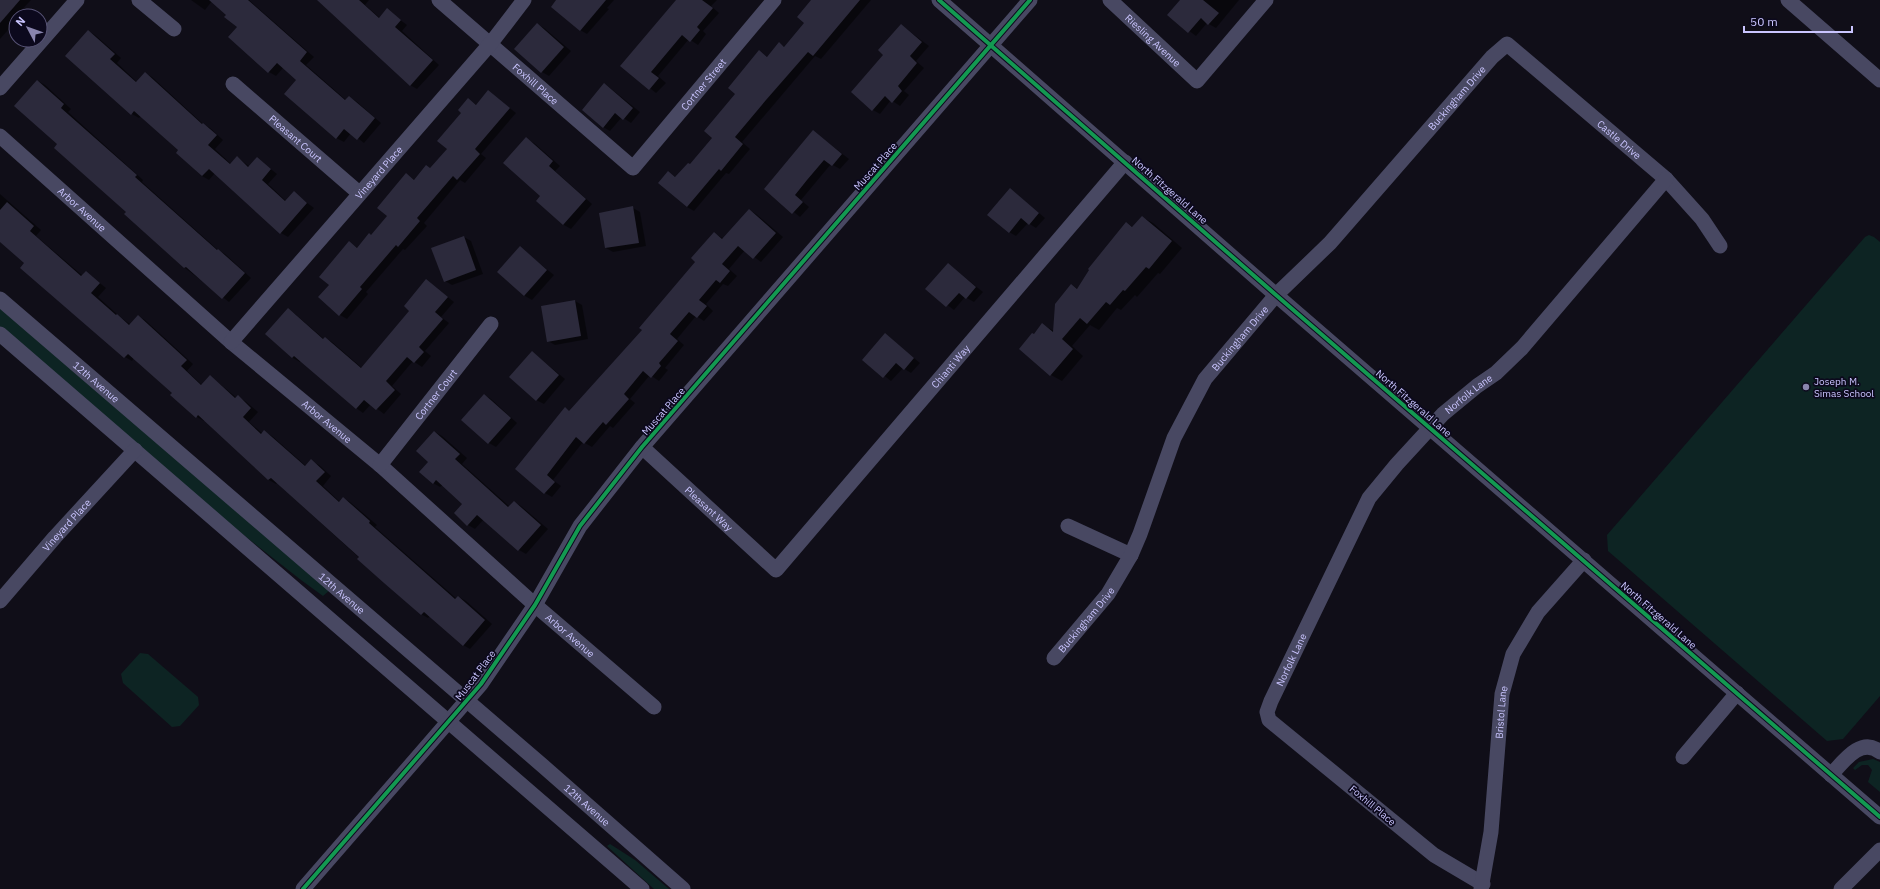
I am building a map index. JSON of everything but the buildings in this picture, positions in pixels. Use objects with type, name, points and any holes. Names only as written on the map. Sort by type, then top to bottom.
[{"type":"street","points":[[0,88],[78,0]]},
{"type":"street","points":[[139,0],[174,29]]},
{"type":"street","name":"Foxhill Place","points":[[439,0],[491,43],[633,168]]},
{"type":"street","name":"Vineyard Place","points":[[231,342],[491,43],[524,0]]},
{"type":"street","name":"Cortner Street","points":[[633,168],[774,0]]},
{"type":"street","name":"North Fitzgerald Lane","points":[[938,0],[1276,295],[1880,817]]},
{"type":"street","name":"Muscat Place","points":[[303,889],[481,684],[535,605],[580,526],[642,447],[1030,0]]},
{"type":"street","name":"Riesling Avenue","points":[[1110,0],[1197,81],[1266,0]]},
{"type":"street","points":[[1788,0],[1880,80]]},
{"type":"street","name":"Castle Drive","points":[[1507,44],[1666,179],[1702,219],[1720,246]]},
{"type":"street","name":"Buckingham Drive","points":[[1054,658],[1108,594],[1131,555],[1140,534],[1174,438],[1205,379],[1276,295],[1330,243],[1492,57],[1507,44]]},
{"type":"street","name":"Pleasant Court","points":[[233,84],[359,193]]},
{"type":"street","name":"Arbor Avenue","points":[[0,136],[231,342],[380,465],[535,605],[654,707]]},
{"type":"street","name":"Chianti Way","points":[[776,570],[1125,162]]},
{"type":"street","name":"Norfolk Lane","points":[[1268,720],[1267,712],[1271,701],[1370,498],[1443,414],[1476,386],[1496,373],[1522,348],[1666,179]]},
{"type":"street","name":"12th Avenue","points":[[0,299],[467,700],[683,889]]},
{"type":"street","name":"Cortner Court","points":[[380,465],[491,324]]},
{"type":"street","points":[[0,334],[640,888]]},
{"type":"street","name":"Pleasant Way","points":[[642,447],[776,570]]},
{"type":"street","name":"Vineyard Place","points":[[0,601],[55,537],[135,450]]},
{"type":"street","points":[[1068,526],[1131,555]]},
{"type":"street","name":"Bristol Lane","points":[[1482,886],[1494,801],[1502,694],[1513,654],[1538,612],[1584,560]]},
{"type":"street","points":[[1683,757],[1737,693]]},
{"type":"street","name":"Foxhill Place","points":[[1268,720],[1434,855],[1482,886]]},
{"type":"street","points":[[1831,775],[1851,753],[1858,749],[1876,749],[1880,752]]},
{"type":"street","points":[[1841,889],[1880,850]]},
{"type":"green space","name":"Joseph M. Simas School","points":[[1869,235],[1880,242],[1880,696],[1843,739],[1827,741],[1608,551],[1607,535],[1865,237]]},
{"type":"green space","points":[[0,299],[330,590],[323,596],[301,580],[135,450],[0,334]]},
{"type":"green space","points":[[140,653],[148,654],[198,697],[199,705],[180,726],[172,727],[123,683],[121,674]]},
{"type":"green space","points":[[1873,759],[1880,762],[1880,792],[1868,782],[1872,770],[1868,765],[1862,765],[1855,770],[1853,768],[1859,762]]},
{"type":"green space","points":[[610,844],[635,860],[669,889],[654,889],[607,846]]},
{"type":"cycle path","points":[[939,0],[1276,295],[1880,817]]},
{"type":"cycle path","points":[[303,889],[481,684],[535,605],[580,526],[642,447],[1030,0]]},
{"type":"place","name":"Joseph M. Simas School","points":[[1806,387]]}]
